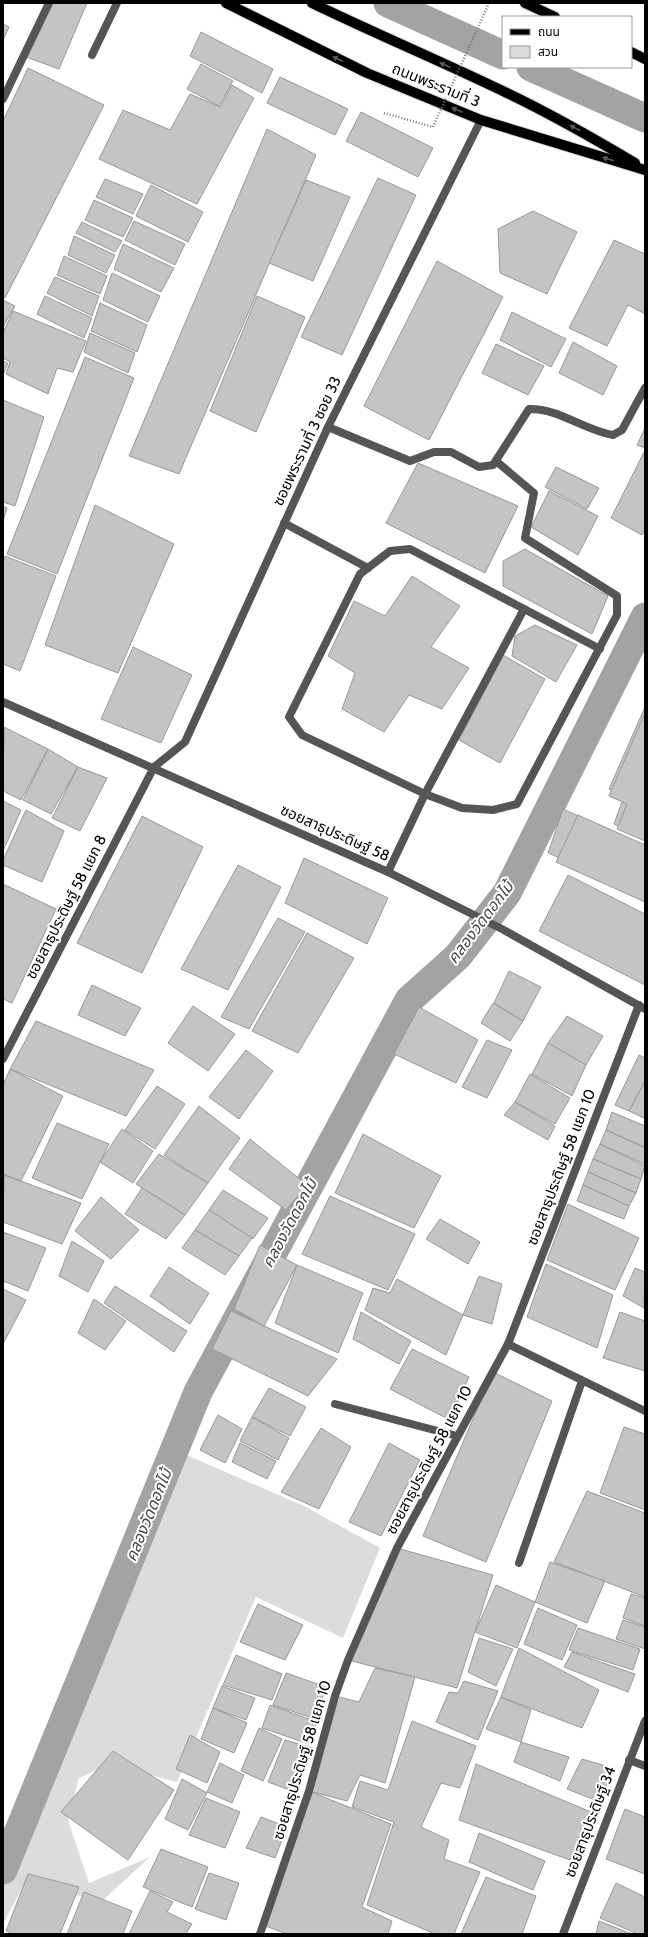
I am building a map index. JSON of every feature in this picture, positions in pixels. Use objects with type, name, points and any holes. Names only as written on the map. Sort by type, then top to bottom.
[{"type":"main road","name":"ถนนพระรามที่ 3","points":[[226,3],[367,73],[481,120],[645,169]]},
{"type":"main road","name":"ถนนพระรามที่ 3","points":[[312,3],[543,111],[645,169]]},
{"type":"main road","points":[[525,3],[553,16]]},
{"type":"main road","points":[[632,52],[645,59]]},
{"type":"street","points":[[3,100],[49,3]]},
{"type":"street","points":[[92,55],[117,3]]},
{"type":"street","name":"ซอยพระรามที่ 3 ซอย 33","points":[[154,767],[185,742],[328,427],[481,120]]},
{"type":"street","points":[[328,427],[410,461],[434,452],[452,452],[479,467],[492,466],[529,409],[541,409],[600,433],[613,435],[622,430],[645,388]]},
{"type":"street","points":[[496,461],[534,493],[525,538],[617,596],[617,615],[600,649],[517,804],[493,810],[462,808],[424,794],[302,735],[289,717],[360,574],[390,551],[410,549],[600,649]]},
{"type":"street","points":[[284,523],[368,568]]},
{"type":"street","points":[[388,872],[424,794],[524,609]]},
{"type":"street","name":"ซอยสาธุประดิษฐ์ 58","points":[[3,702],[154,767],[388,872],[502,929],[642,1007]]},
{"type":"street","name":"ซอยสาธุประดิษฐ์ 58 แยก 8","points":[[3,1060],[154,767]]},
{"type":"street","name":"ซอยสาธุประดิษฐ์ 58 แยก 10","points":[[260,1934],[310,1791],[335,1696],[348,1660],[397,1548],[508,1344],[642,1007]]},
{"type":"street","points":[[508,1344],[645,1411]]},
{"type":"street","points":[[519,1563],[582,1381]]},
{"type":"street","points":[[335,1404],[457,1436]]},
{"type":"street","name":"ซอยสาธุประดิษฐ์ 34","points":[[562,1934],[645,1721]]},
{"type":"street","points":[[629,1760],[645,1766]]},
{"type":"path","points":[[384,113],[433,127],[489,3]]},
{"type":"green space","points":[[182,1453],[304,1506],[380,1548],[343,1638],[256,1597],[177,1782],[109,1764],[79,1778],[68,1820],[89,1883],[150,1857],[104,1899],[22,1888],[3,1924],[3,1865]]},
{"type":"building","points":[[52,3],[87,3],[59,69],[26,57]]},
{"type":"building","points":[[3,24],[9,27],[3,40]]},
{"type":"building","points":[[201,32],[273,69],[262,93],[190,56]]},
{"type":"building","points":[[201,64],[233,81],[219,106],[187,89]]},
{"type":"building","points":[[28,68],[104,105],[5,298],[3,297],[3,121]]},
{"type":"building","points":[[280,77],[348,109],[335,135],[267,103]]},
{"type":"building","points":[[232,85],[254,98],[197,204],[99,159],[123,110],[170,130],[190,94],[220,107]]},
{"type":"building","points":[[361,112],[433,148],[418,177],[346,141]]},
{"type":"building","points":[[267,129],[316,155],[179,474],[129,456]]},
{"type":"building","points":[[378,178],[416,195],[342,355],[301,337]]},
{"type":"building","points":[[105,179],[143,194],[133,214],[96,197]]},
{"type":"building","points":[[306,180],[350,197],[313,281],[269,263]]},
{"type":"building","points":[[151,185],[203,212],[188,242],[136,216]]},
{"type":"building","points":[[94,200],[133,218],[123,237],[85,220]]},
{"type":"building","points":[[533,211],[577,232],[547,294],[500,273],[498,229]]},
{"type":"building","points":[[134,221],[185,244],[175,265],[125,240]]},
{"type":"building","points":[[82,222],[122,241],[115,252],[76,233]]},
{"type":"building","points":[[74,236],[115,255],[106,273],[68,255]]},
{"type":"building","points":[[614,240],[645,254],[645,314],[628,305],[607,346],[569,328]]},
{"type":"building","points":[[123,244],[174,268],[161,292],[114,269]]},
{"type":"building","points":[[64,256],[107,276],[100,294],[57,275]]},
{"type":"building","points":[[437,261],[503,297],[429,440],[364,406]]},
{"type":"building","points":[[112,273],[160,296],[148,322],[103,300]]},
{"type":"building","points":[[55,277],[99,296],[92,316],[47,293]]},
{"type":"building","points":[[45,296],[92,318],[84,338],[37,314]]},
{"type":"building","points":[[257,296],[305,317],[256,432],[210,411]]},
{"type":"building","points":[[3,300],[15,306],[3,327]]},
{"type":"building","points":[[100,303],[147,325],[137,352],[91,331]]},
{"type":"building","points":[[13,311],[86,341],[73,372],[57,368],[48,394],[6,374],[10,362],[3,358],[3,333]]},
{"type":"building","points":[[512,312],[566,339],[551,367],[500,340]]},
{"type":"building","points":[[90,333],[135,353],[128,373],[84,352]]},
{"type":"building","points":[[573,342],[617,366],[603,395],[559,373]]},
{"type":"building","points":[[496,344],[544,366],[528,395],[482,373]]},
{"type":"building","points":[[85,357],[134,378],[57,574],[7,554]]},
{"type":"building","points":[[3,361],[8,363],[3,375]]},
{"type":"building","points":[[3,400],[44,417],[15,506],[3,502]]},
{"type":"building","points":[[645,428],[645,448],[637,445]]},
{"type":"building","points":[[645,450],[645,529],[642,535],[611,518]]},
{"type":"building","points":[[418,463],[518,506],[485,573],[386,523]]},
{"type":"building","points":[[556,467],[599,488],[587,509],[545,487]]},
{"type":"building","points":[[549,491],[598,516],[578,555],[531,527]]},
{"type":"building","points":[[95,505],[174,544],[118,673],[45,645]]},
{"type":"building","points":[[3,506],[7,508],[3,521]]},
{"type":"building","points":[[525,549],[608,596],[592,634],[503,586],[503,561]]},
{"type":"building","points":[[5,556],[56,576],[20,671],[3,664],[3,563]]},
{"type":"building","points":[[412,576],[460,606],[431,647],[469,668],[442,709],[409,695],[384,732],[342,709],[355,673],[328,656],[354,601],[385,616]]},
{"type":"building","points":[[535,625],[577,645],[556,682],[512,656],[515,636]]},
{"type":"building","points":[[133,647],[192,675],[161,743],[101,719]]},
{"type":"building","points":[[503,655],[545,679],[500,763],[459,740]]},
{"type":"building","points":[[645,707],[645,839],[614,824],[624,796],[609,789]]},
{"type":"building","points":[[645,713],[645,841],[617,829],[627,804],[609,796]]},
{"type":"building","points":[[4,727],[48,749],[21,800],[3,791]]},
{"type":"building","points":[[48,749],[78,767],[51,814],[23,800]]},
{"type":"building","points":[[78,767],[107,778],[80,831],[52,818]]},
{"type":"building","points":[[3,801],[21,810],[3,851]]},
{"type":"building","points":[[563,809],[645,846],[645,895],[548,853]]},
{"type":"building","points":[[26,810],[64,831],[42,882],[3,865],[3,860]]},
{"type":"building","points":[[578,815],[645,845],[645,902],[556,862]]},
{"type":"building","points":[[142,816],[203,847],[142,973],[77,943]]},
{"type":"building","points":[[304,858],[388,898],[367,944],[285,903]]},
{"type":"building","points":[[238,865],[281,887],[228,990],[181,969]]},
{"type":"building","points":[[568,875],[645,914],[645,985],[539,931]]},
{"type":"building","points":[[3,884],[56,909],[12,1003],[3,999]]},
{"type":"building","points":[[278,918],[305,932],[249,1029],[221,1017]]},
{"type":"building","points":[[307,933],[354,958],[298,1053],[252,1031]]},
{"type":"building","points":[[509,971],[541,987],[523,1021],[494,1003]]},
{"type":"building","points":[[92,985],[141,1008],[125,1036],[78,1015]]},
{"type":"building","points":[[493,1003],[523,1021],[510,1041],[481,1023]]},
{"type":"building","points":[[193,1006],[235,1034],[208,1071],[168,1043]]},
{"type":"building","points":[[419,1007],[478,1040],[456,1083],[394,1054]]},
{"type":"building","points":[[567,1016],[603,1036],[586,1065],[548,1043]]},
{"type":"building","points":[[36,1021],[154,1070],[126,1116],[10,1069]]},
{"type":"building","points":[[487,1040],[512,1050],[487,1098],[462,1087]]},
{"type":"building","points":[[548,1043],[586,1065],[572,1096],[532,1074]]},
{"type":"building","points":[[246,1050],[273,1071],[239,1119],[209,1097]]},
{"type":"building","points":[[639,1055],[645,1058],[645,1081],[629,1111],[615,1105]]},
{"type":"building","points":[[10,1069],[63,1096],[21,1181],[3,1174],[3,1085]]},
{"type":"building","points":[[530,1074],[570,1098],[555,1124],[515,1102]]},
{"type":"building","points":[[645,1081],[645,1115],[644,1118],[629,1111]]},
{"type":"building","points":[[157,1086],[185,1104],[155,1149],[125,1130]]},
{"type":"building","points":[[515,1102],[555,1126],[548,1140],[504,1115]]},
{"type":"building","points":[[199,1106],[240,1138],[208,1183],[164,1155]]},
{"type":"building","points":[[612,1112],[645,1126],[645,1147],[606,1130]]},
{"type":"building","points":[[57,1123],[109,1144],[82,1199],[32,1178]]},
{"type":"building","points":[[122,1129],[153,1151],[133,1183],[100,1162]]},
{"type":"building","points":[[606,1130],[645,1148],[645,1164],[600,1144]]},
{"type":"building","points":[[363,1134],[441,1176],[414,1228],[335,1193]]},
{"type":"building","points":[[250,1139],[307,1185],[286,1210],[229,1169]]},
{"type":"building","points":[[600,1144],[645,1166],[641,1179],[593,1159]]},
{"type":"building","points":[[159,1154],[208,1183],[185,1215],[136,1184]]},
{"type":"building","points":[[593,1159],[641,1179],[636,1193],[588,1172]]},
{"type":"building","points":[[588,1172],[636,1193],[629,1206],[583,1185]]},
{"type":"building","points":[[4,1175],[81,1203],[62,1244],[3,1222]]},
{"type":"building","points":[[583,1185],[629,1206],[624,1219],[577,1201]]},
{"type":"building","points":[[142,1188],[185,1215],[166,1239],[125,1214]]},
{"type":"building","points":[[223,1190],[268,1218],[253,1239],[209,1210]]},
{"type":"building","points":[[330,1196],[415,1234],[388,1290],[302,1254]]},
{"type":"building","points":[[101,1197],[139,1230],[111,1259],[75,1231]]},
{"type":"building","points":[[568,1204],[639,1238],[615,1290],[547,1260]]},
{"type":"building","points":[[209,1210],[252,1238],[239,1256],[195,1230]]},
{"type":"building","points":[[440,1219],[480,1242],[468,1264],[426,1239]]},
{"type":"building","points":[[195,1230],[239,1256],[225,1275],[182,1248]]},
{"type":"building","points":[[3,1232],[46,1248],[28,1291],[3,1281]]},
{"type":"building","points":[[72,1241],[104,1261],[88,1292],[59,1276]]},
{"type":"building","points":[[260,1245],[297,1265],[264,1326],[234,1309]]},
{"type":"building","points":[[546,1264],[613,1295],[597,1348],[527,1317]]},
{"type":"building","points":[[297,1265],[363,1293],[338,1353],[275,1323]]},
{"type":"building","points":[[169,1267],[209,1293],[190,1324],[150,1296]]},
{"type":"building","points":[[635,1268],[645,1272],[644,1308],[623,1296]]},
{"type":"building","points":[[479,1276],[502,1284],[492,1324],[463,1315]]},
{"type":"building","points":[[397,1279],[463,1315],[446,1355],[365,1310],[373,1288],[390,1293]]},
{"type":"building","points":[[115,1286],[187,1331],[174,1352],[104,1303]]},
{"type":"building","points":[[3,1289],[26,1300],[3,1344]]},
{"type":"building","points":[[94,1299],[126,1321],[105,1350],[78,1333]]},
{"type":"building","points":[[231,1311],[337,1359],[308,1396],[212,1349]]},
{"type":"building","points":[[361,1312],[411,1341],[399,1364],[353,1339]]},
{"type":"building","points":[[620,1312],[645,1321],[645,1371],[603,1358]]},
{"type":"building","points":[[412,1349],[469,1377],[450,1420],[390,1389]]},
{"type":"building","points":[[493,1372],[552,1401],[486,1562],[423,1536]]},
{"type":"building","points":[[269,1388],[306,1407],[290,1436],[252,1417]]},
{"type":"building","points":[[218,1415],[242,1429],[225,1463],[200,1450]]},
{"type":"building","points":[[252,1417],[289,1438],[278,1460],[240,1441]]},
{"type":"building","points":[[624,1427],[645,1434],[645,1510],[600,1493]]},
{"type":"building","points":[[321,1428],[351,1447],[319,1509],[281,1492]]},
{"type":"building","points":[[240,1443],[276,1461],[267,1479],[232,1462]]},
{"type":"building","points":[[389,1443],[420,1460],[381,1536],[349,1522]]},
{"type":"building","points":[[587,1491],[645,1513],[645,1597],[554,1562]]},
{"type":"building","points":[[397,1548],[493,1575],[457,1688],[348,1660]]},
{"type":"building","points":[[550,1562],[605,1581],[587,1623],[535,1602]]},
{"type":"building","points":[[496,1585],[535,1602],[517,1648],[475,1632]]},
{"type":"building","points":[[631,1594],[645,1598],[645,1626],[623,1618]]},
{"type":"building","points":[[258,1604],[303,1625],[285,1660],[240,1642]]},
{"type":"building","points":[[538,1608],[577,1625],[562,1660],[524,1644]]},
{"type":"building","points":[[623,1620],[645,1627],[645,1649],[616,1639]]},
{"type":"building","points":[[578,1628],[640,1649],[633,1670],[569,1650]]},
{"type":"building","points":[[479,1638],[513,1649],[496,1686],[468,1672]]},
{"type":"building","points":[[519,1648],[599,1690],[582,1728],[501,1697]]},
{"type":"building","points":[[572,1652],[635,1674],[628,1692],[564,1667]]},
{"type":"building","points":[[236,1655],[282,1674],[272,1700],[223,1685]]},
{"type":"building","points":[[375,1668],[415,1677],[385,1783],[360,1775],[347,1801],[309,1791],[335,1696],[359,1702]]},
{"type":"building","points":[[286,1673],[326,1687],[315,1719],[273,1705]]},
{"type":"building","points":[[464,1681],[498,1691],[478,1740],[436,1722],[449,1692],[458,1693]]},
{"type":"building","points":[[222,1686],[255,1698],[246,1720],[213,1708]]},
{"type":"building","points":[[501,1697],[531,1710],[521,1742],[486,1729]]},
{"type":"building","points":[[270,1705],[317,1722],[309,1744],[262,1728]]},
{"type":"building","points":[[213,1708],[247,1723],[234,1753],[201,1739]]},
{"type":"building","points":[[412,1721],[476,1746],[460,1788],[441,1783],[421,1827],[449,1840],[444,1859],[480,1872],[454,1934],[435,1934],[367,1905],[394,1822],[352,1807],[360,1781],[388,1790]]},
{"type":"building","points":[[259,1728],[282,1739],[263,1781],[241,1771]]},
{"type":"building","points":[[190,1735],[220,1752],[207,1783],[176,1769]]},
{"type":"building","points":[[285,1740],[313,1748],[295,1792],[268,1782]]},
{"type":"building","points":[[521,1742],[569,1757],[560,1781],[514,1762]]},
{"type":"building","points":[[113,1751],[174,1790],[128,1860],[61,1812]]},
{"type":"building","points":[[582,1759],[613,1768],[600,1802],[567,1789]]},
{"type":"building","points":[[220,1763],[244,1775],[232,1803],[207,1792]]},
{"type":"building","points":[[476,1764],[591,1812],[570,1860],[459,1820]]},
{"type":"building","points":[[182,1779],[207,1793],[188,1830],[165,1819]]},
{"type":"building","points":[[309,1791],[391,1824],[362,1907],[392,1921],[388,1934],[287,1934],[263,1925]]},
{"type":"building","points":[[206,1798],[240,1812],[225,1848],[189,1835]]},
{"type":"building","points":[[625,1809],[645,1817],[645,1874],[606,1859]]},
{"type":"building","points":[[261,1817],[287,1827],[275,1858],[246,1848]]},
{"type":"building","points":[[479,1833],[545,1861],[533,1890],[469,1862]]},
{"type":"building","points":[[161,1849],[208,1867],[192,1907],[143,1887]]},
{"type":"building","points":[[209,1873],[239,1883],[226,1920],[195,1909]]},
{"type":"building","points":[[28,1874],[79,1887],[60,1934],[12,1934],[6,1931]]},
{"type":"building","points":[[486,1877],[536,1896],[522,1934],[461,1934]]},
{"type":"building","points":[[616,1883],[645,1897],[645,1934],[638,1934],[600,1918]]},
{"type":"building","points":[[150,1891],[173,1902],[167,1912],[192,1924],[186,1934],[129,1934]]},
{"type":"building","points":[[84,1892],[132,1911],[123,1934],[67,1934]]},
{"type":"building","points":[[599,1921],[632,1934],[596,1934]]},
{"type":"waterway","points":[[388,3],[502,55]]},
{"type":"waterway","points":[[533,68],[645,118]]},
{"type":"waterway","name":"คลองวัดดอกไม้","points":[[3,1870],[198,1392],[409,1000],[458,956],[507,893],[645,617]]}]
